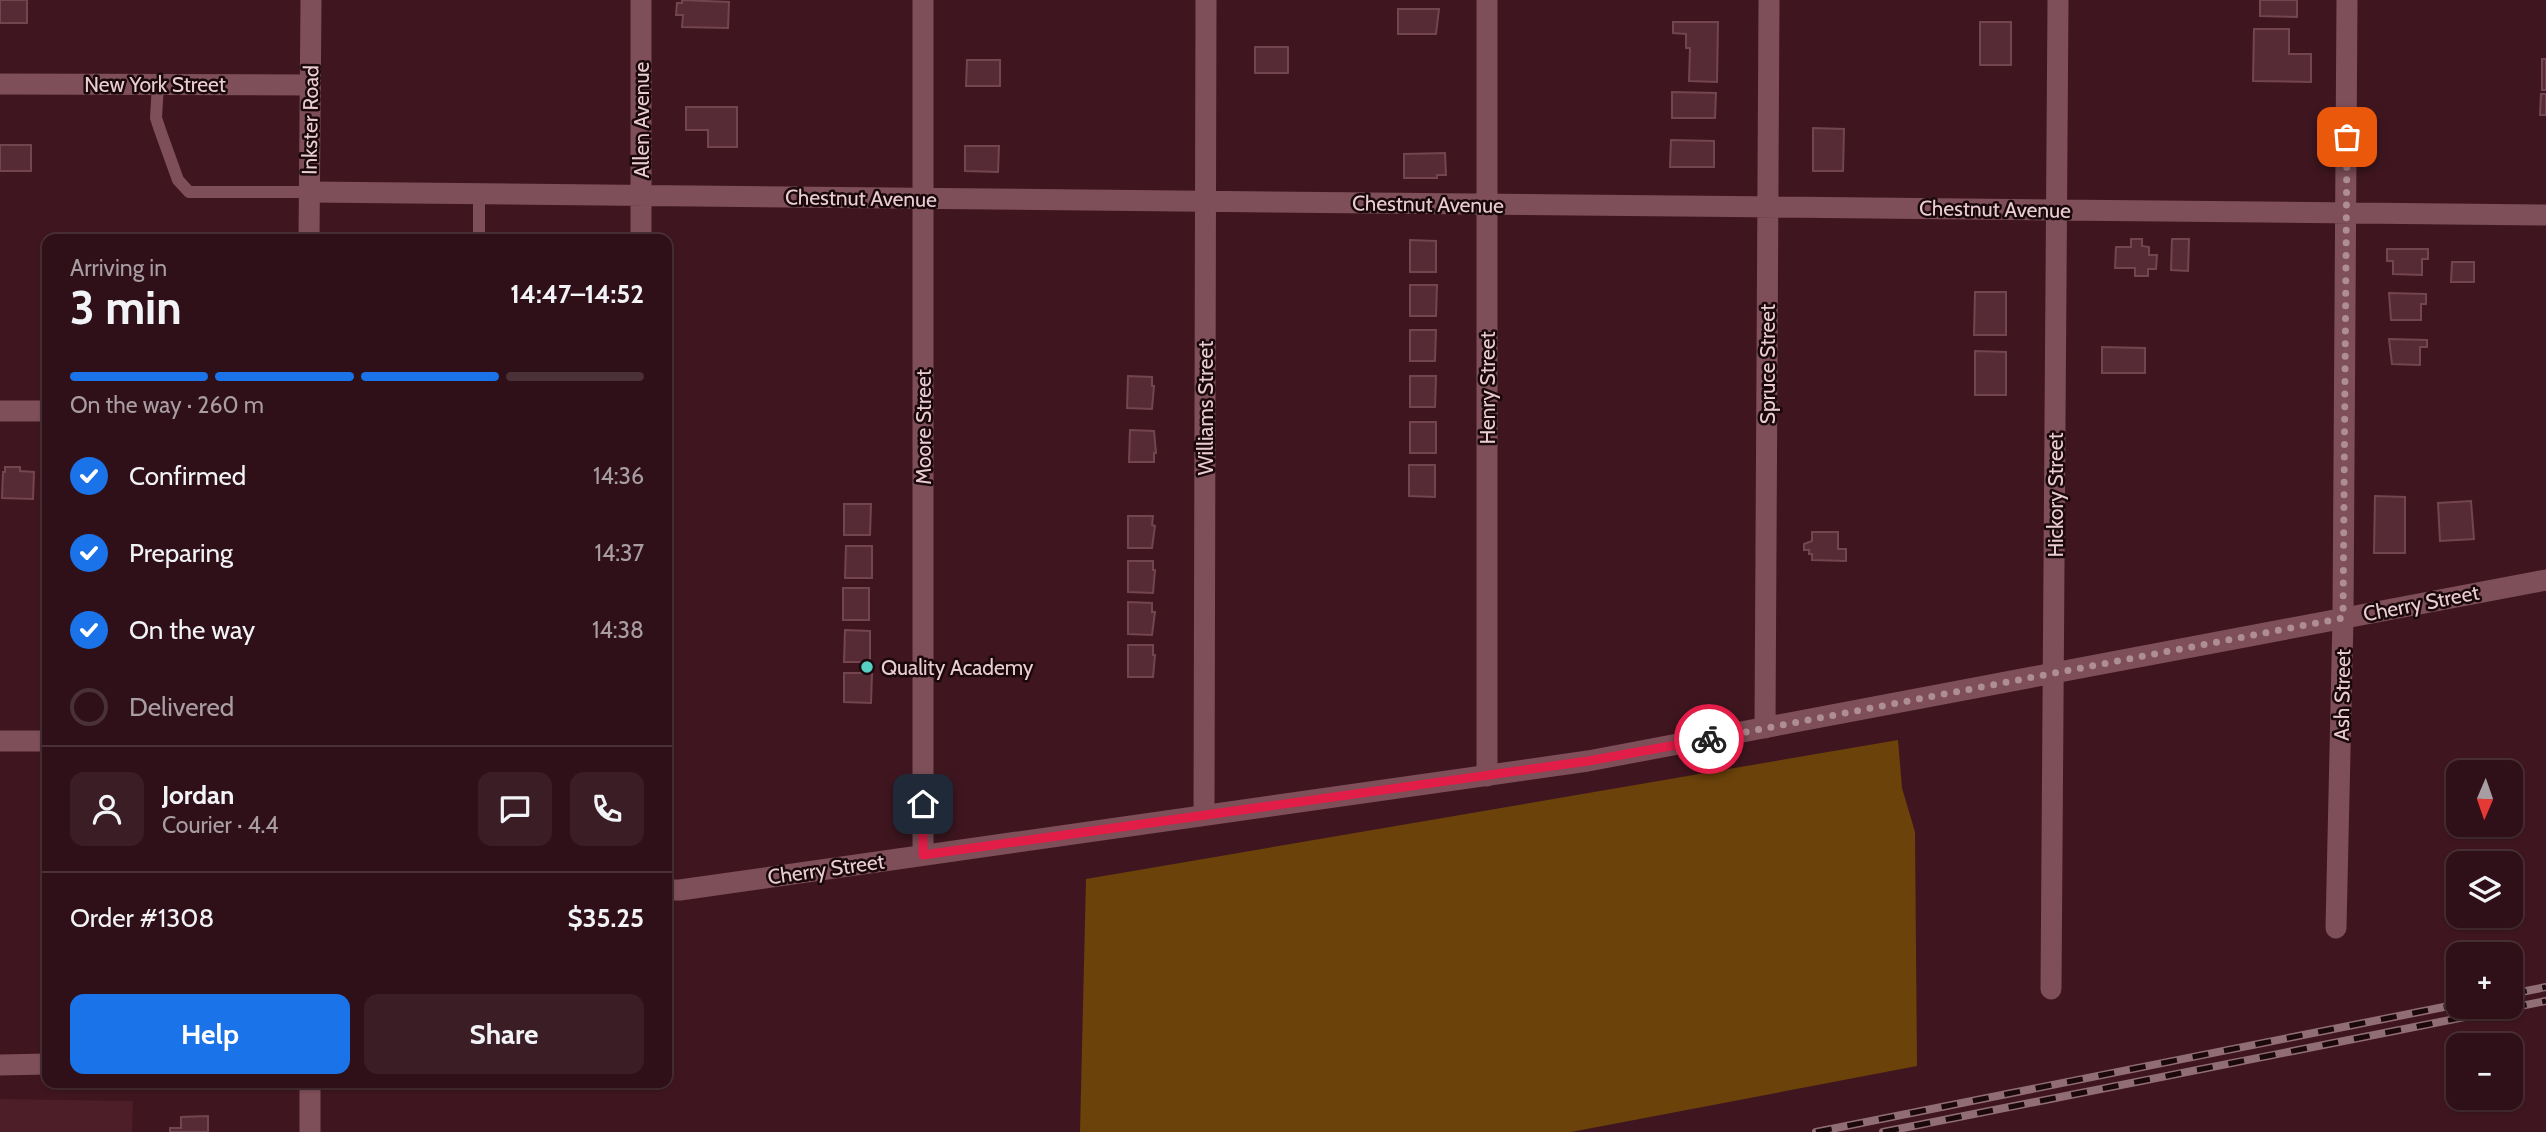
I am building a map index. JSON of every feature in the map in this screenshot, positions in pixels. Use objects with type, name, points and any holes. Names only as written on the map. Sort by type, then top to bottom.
[{"type":"street","name":"Inkster Road","points":[[309,234],[311,0]]},
{"type":"street","name":"Allen Avenue","points":[[641,0],[641,234]]},
{"type":"street","name":"Moore Street","points":[[923,0],[923,855]]},
{"type":"street","name":"Williams Street","points":[[1204,816],[1206,0]]},
{"type":"street","name":"Henry Street","points":[[1487,0],[1487,776]]},
{"type":"street","name":"Spruce Street","points":[[1765,729],[1769,0]]},
{"type":"street","name":"Hickory Street","points":[[2051,989],[2058,0]]},
{"type":"street","name":"Ash Street","points":[[2336,928],[2343,618],[2347,0]]},
{"type":"street","name":"New York Street","points":[[0,84],[310,85]]},
{"type":"street","name":"Chestnut Avenue","points":[[309,192],[2546,215]]},
{"type":"street","points":[[0,411],[42,411]]},
{"type":"street","name":"Cherry Street","points":[[673,890],[1588,761],[2546,580]]},
{"type":"street","points":[[0,741],[42,741]]},
{"type":"street","points":[[0,1065],[42,1064]]},
{"type":"street","points":[[310,1088],[310,1132]]},
{"type":"lane","points":[[158,84],[156,118],[178,180],[189,192],[309,192]]},
{"type":"lane","points":[[479,193],[479,234]]},
{"type":"shaded area","points":[[1898,740],[1902,788],[1915,832],[1917,1066],[1571,1132],[1080,1132],[1086,879]]},
{"type":"shaded area","points":[[0,1099],[133,1101],[132,1132],[0,1132]]},
{"type":"building","points":[[0,0],[27,0],[27,23],[0,23]]},
{"type":"building","points":[[682,0],[729,2],[728,28],[682,27],[683,15],[676,15],[677,3],[682,3]]},
{"type":"building","points":[[2260,0],[2297,0],[2297,17],[2260,16]]},
{"type":"building","points":[[1398,9],[1439,9],[1436,34],[1398,34]]},
{"type":"building","points":[[1673,22],[1718,22],[1717,82],[1689,81],[1690,48],[1686,48],[1686,34],[1673,33]]},
{"type":"building","points":[[1980,22],[2011,22],[2011,65],[1980,65]]},
{"type":"building","points":[[2254,29],[2289,29],[2289,54],[2311,54],[2311,82],[2253,81]]},
{"type":"building","points":[[1255,47],[1288,47],[1288,73],[1255,73]]},
{"type":"building","points":[[2542,59],[2546,59],[2546,90],[2542,90]]},
{"type":"building","points":[[967,60],[1000,60],[1000,86],[966,86]]},
{"type":"building","points":[[1672,92],[1716,93],[1715,118],[1672,118]]},
{"type":"building","points":[[2541,94],[2546,94],[2546,115],[2540,115]]},
{"type":"building","points":[[686,107],[737,107],[737,147],[708,147],[708,130],[686,130]]},
{"type":"building","points":[[1813,128],[1844,129],[1843,171],[1813,171]]},
{"type":"building","points":[[1671,140],[1714,141],[1714,167],[1670,167]]},
{"type":"building","points":[[0,145],[31,145],[31,171],[0,171]]},
{"type":"building","points":[[965,146],[999,146],[998,172],[965,171]]},
{"type":"building","points":[[1445,153],[1446,175],[1437,175],[1437,178],[1404,178],[1404,154]]},
{"type":"building","points":[[2131,239],[2142,239],[2142,246],[2149,247],[2149,255],[2157,255],[2156,269],[2148,269],[2148,276],[2135,276],[2135,268],[2115,268],[2116,247],[2131,247]]},
{"type":"building","points":[[2172,239],[2189,239],[2188,271],[2171,270]]},
{"type":"building","points":[[1410,240],[1436,241],[1436,272],[1410,272]]},
{"type":"building","points":[[2387,249],[2428,249],[2428,259],[2422,259],[2422,275],[2393,274],[2393,261],[2387,261]]},
{"type":"building","points":[[2452,262],[2474,262],[2474,282],[2451,282]]},
{"type":"building","points":[[1410,285],[1437,285],[1436,316],[1410,316]]},
{"type":"building","points":[[1975,292],[2006,292],[2006,335],[1974,335]]},
{"type":"building","points":[[2389,293],[2426,294],[2426,304],[2421,304],[2421,320],[2391,320]]},
{"type":"building","points":[[1410,330],[1436,330],[1435,361],[1410,361]]},
{"type":"building","points":[[2389,339],[2427,340],[2427,347],[2420,347],[2420,365],[2392,364]]},
{"type":"building","points":[[2102,347],[2145,348],[2145,373],[2102,373]]},
{"type":"building","points":[[1975,351],[2006,352],[2006,395],[1975,395]]},
{"type":"building","points":[[1128,376],[1152,377],[1152,409],[1127,408]]},
{"type":"building","points":[[1410,376],[1436,376],[1435,407],[1410,407]]},
{"type":"building","points":[[1410,422],[1436,422],[1436,453],[1410,453]]},
{"type":"building","points":[[1130,430],[1154,431],[1154,462],[1129,462]]},
{"type":"building","points":[[1409,465],[1435,465],[1435,497],[1409,496]]},
{"type":"building","points":[[5,467],[20,467],[20,471],[34,472],[33,499],[2,498]]},
{"type":"building","points":[[2375,496],[2405,497],[2405,553],[2374,553]]},
{"type":"building","points":[[2471,501],[2474,539],[2440,541],[2438,503]]},
{"type":"building","points":[[844,504],[871,504],[870,535],[844,535]]},
{"type":"building","points":[[1128,516],[1153,516],[1152,525],[1155,526],[1152,548],[1128,548]]},
{"type":"building","points":[[1812,532],[1838,532],[1838,549],[1846,549],[1846,561],[1812,560],[1809,550],[1804,550],[1804,544],[1812,541]]},
{"type":"building","points":[[846,546],[872,546],[872,578],[845,578]]},
{"type":"building","points":[[1128,561],[1153,561],[1153,593],[1128,592]]},
{"type":"building","points":[[843,588],[869,588],[869,620],[843,620]]},
{"type":"building","points":[[1128,602],[1152,603],[1152,612],[1155,612],[1152,635],[1128,634]]},
{"type":"building","points":[[845,630],[870,631],[870,662],[844,662]]},
{"type":"building","points":[[1128,645],[1153,645],[1153,677],[1128,677]]},
{"type":"building","points":[[844,673],[872,673],[871,703],[844,702]]},
{"type":"building","points":[[208,1116],[208,1132],[170,1132],[170,1128],[181,1128],[181,1117]]},
{"type":"railway","points":[[2523,992],[2546,987]]},
{"type":"railway","points":[[1883,1132],[2546,1001]]},
{"type":"railway","points":[[1816,1132],[2446,1007]]},
{"type":"way so far","points":[[1709,739],[2343,618],[2347,137]]},
{"type":"place","name":"Quality Academy","points":[[867,667]]},
{"type":"route","points":[[923,804],[923,855],[1588,761],[1709,739]]}]
